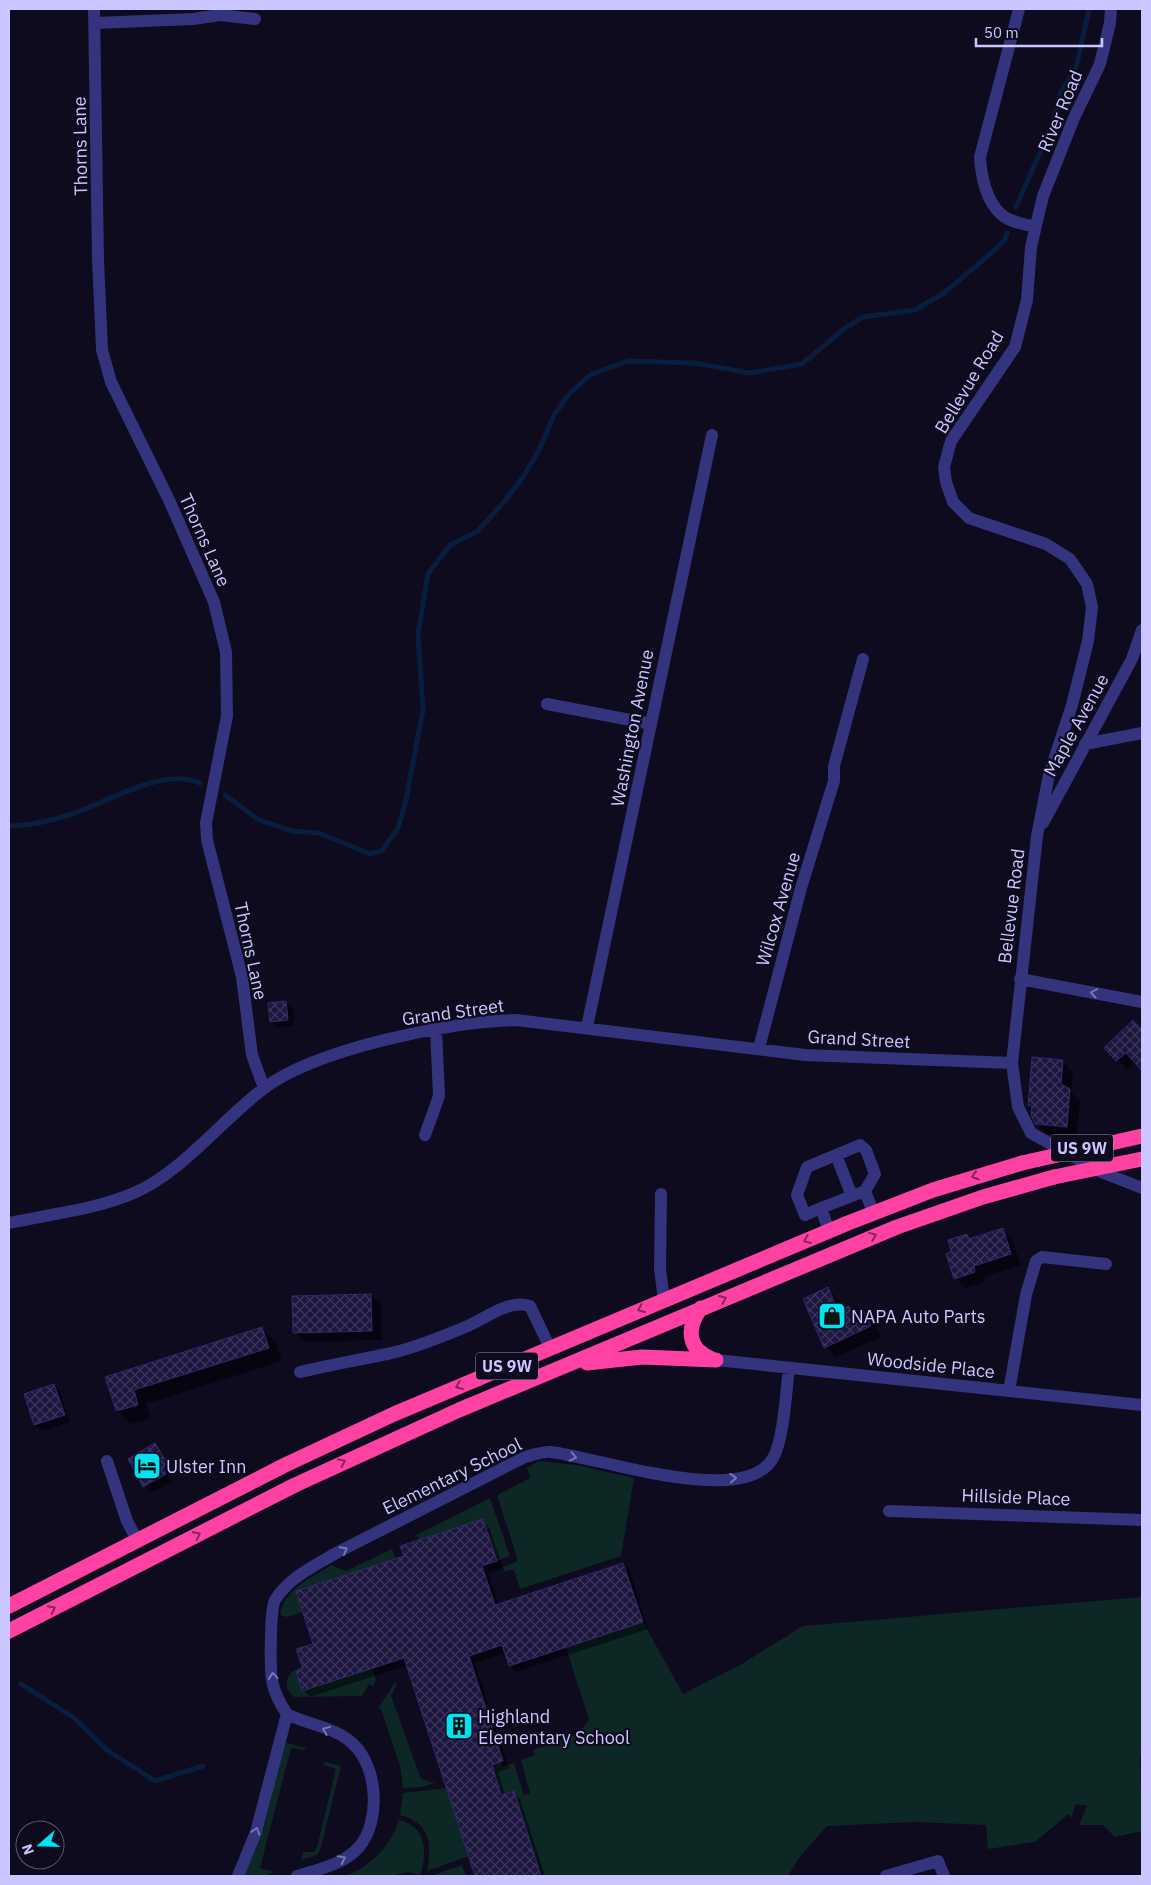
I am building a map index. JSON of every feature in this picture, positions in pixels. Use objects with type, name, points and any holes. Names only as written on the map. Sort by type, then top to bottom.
[{"type":"highway","name":"US 9W","points":[[9,1606],[340,1439],[873,1212],[933,1190],[1022,1163],[1142,1136]]},
{"type":"highway","name":"US 9W","points":[[9,1631],[342,1462],[701,1308],[940,1211],[1054,1178],[1142,1159]]},
{"type":"highway","points":[[701,1308],[693,1319],[689,1330],[691,1341],[696,1350],[716,1360]]},
{"type":"highway","points":[[549,1372],[620,1358],[716,1360]]},
{"type":"street","name":"Thorns Lane","points":[[94,9],[98,259],[102,350],[111,382],[170,500],[214,602],[226,652],[227,716],[206,823],[207,840],[242,977],[252,1055],[264,1088]]},
{"type":"street","points":[[1019,9],[980,157],[981,175],[995,208],[1010,220],[1035,226]]},
{"type":"street","name":"River Road","points":[[1035,226],[1043,196],[1071,127],[1100,64],[1110,23],[1111,9]]},
{"type":"street","points":[[95,23],[220,16],[255,19]]},
{"type":"street","name":"Bellevue Road","points":[[1035,226],[1031,247],[1028,300],[1015,347],[951,441],[944,467],[946,482],[953,502],[969,518],[1046,544],[1070,558],[1082,573],[1087,584],[1092,607],[1088,641],[1075,695],[1049,775],[1037,836],[1012,1063],[1018,1107],[1031,1133],[1101,1172],[1142,1188]]},
{"type":"street","name":"Washington Avenue","points":[[587,1027],[712,435]]},
{"type":"street","name":"Maple Avenue","points":[[1037,836],[1132,659],[1142,630]]},
{"type":"street","name":"Wilcox Avenue","points":[[759,1048],[801,888],[834,781],[834,766],[862,659]]},
{"type":"street","points":[[547,704],[651,724]]},
{"type":"street","points":[[1085,744],[1142,733]]},
{"type":"street","points":[[1020,979],[1142,1002]]},
{"type":"street","name":"Grand Street","points":[[9,1223],[78,1210],[134,1192],[169,1171],[264,1088],[287,1074],[343,1052],[436,1029],[492,1021],[516,1020],[805,1054],[1012,1063]]},
{"type":"street","points":[[425,1135],[440,1096],[436,1029]]},
{"type":"street","points":[[860,1145],[866,1150],[875,1174],[865,1191],[805,1215],[797,1195],[806,1167],[860,1145]]},
{"type":"street","points":[[836,1155],[852,1196]]},
{"type":"street","points":[[865,1191],[873,1212]]},
{"type":"street","points":[[661,1194],[660,1269],[664,1300]]},
{"type":"street","points":[[821,1208],[829,1231]]},
{"type":"street","points":[[1009,1391],[1026,1295],[1036,1261],[1042,1257],[1106,1264]]},
{"type":"street","points":[[300,1372],[358,1358],[388,1354],[464,1328],[509,1306],[521,1303],[530,1306],[550,1348]]},
{"type":"street","name":"Woodside Place","points":[[716,1360],[1142,1405]]},
{"type":"street","name":"Elementary School","points":[[287,1714],[279,1702],[272,1680],[271,1614],[274,1602],[282,1590],[315,1566],[526,1457],[550,1452],[661,1476],[711,1479],[751,1476],[765,1469],[774,1457],[779,1440],[789,1368]]},
{"type":"street","points":[[107,1462],[127,1521],[137,1540]]},
{"type":"street","name":"Hillside Place","points":[[889,1511],[1142,1520]]},
{"type":"street","points":[[238,1876],[256,1832],[287,1714],[304,1723],[323,1727],[353,1744],[367,1763],[374,1790],[373,1811],[360,1847],[350,1855],[330,1865],[297,1876]]},
{"type":"street","points":[[886,1876],[938,1861],[944,1876]]},
{"type":"green space","points":[[539,1461],[576,1465],[634,1478],[621,1556],[520,1589],[514,1569],[505,1572],[503,1567],[518,1561],[497,1495],[531,1478],[527,1468]]},
{"type":"green space","points":[[490,1498],[510,1556],[497,1561],[419,1540],[416,1535]]},
{"type":"green space","points":[[392,1549],[400,1571],[393,1559],[296,1591],[303,1612],[287,1617],[280,1615],[287,1598],[293,1591],[331,1565],[346,1571]]},
{"type":"green space","points":[[1142,1597],[1142,1756],[1140,1754],[1142,1831],[1115,1837],[1103,1825],[1079,1825],[1087,1806],[1076,1804],[1071,1818],[1068,1814],[1035,1842],[988,1849],[986,1825],[915,1822],[827,1826],[799,1858],[788,1876],[543,1876],[530,1843],[501,1795],[497,1781],[485,1767],[501,1762],[502,1767],[514,1763],[524,1795],[530,1793],[521,1760],[535,1755],[533,1750],[578,1734],[589,1720],[566,1647],[643,1622],[683,1694],[742,1664],[803,1626]]},
{"type":"green space","points":[[306,1665],[306,1668],[296,1671],[372,1668],[376,1680],[373,1686],[369,1684],[362,1696],[294,1697],[287,1689],[287,1680],[291,1673]]},
{"type":"green space","points":[[395,1682],[397,1684],[391,1696],[421,1779],[435,1783],[422,1787],[403,1788],[400,1766],[381,1709],[378,1709]]},
{"type":"green space","points":[[284,1742],[306,1748],[305,1750],[291,1748],[260,1868],[273,1872],[265,1876],[244,1876],[265,1824]]},
{"type":"green space","points":[[324,1762],[341,1766],[320,1851],[317,1855],[301,1860],[303,1852],[314,1852],[317,1847],[336,1769],[323,1765]]},
{"type":"green space","points":[[447,1788],[469,1856],[427,1871],[429,1844],[427,1836],[418,1823],[400,1815],[403,1793]]},
{"type":"green space","points":[[399,1820],[415,1828],[423,1841],[424,1857],[420,1875],[408,1872],[389,1876],[346,1876],[364,1867],[379,1854],[391,1838]]},
{"type":"green space","points":[[462,1865],[466,1876],[431,1876]]},
{"type":"building","points":[[286,1001],[288,1020],[270,1022],[268,1003]]},
{"type":"building","points":[[1133,1020],[1142,1030],[1142,1071],[1126,1053],[1116,1061],[1104,1048]]},
{"type":"building","points":[[1032,1057],[1063,1060],[1061,1084],[1070,1089],[1067,1127],[1035,1124],[1031,1115],[1032,1106],[1028,1105]]},
{"type":"building","points":[[1003,1228],[1011,1254],[974,1266],[975,1272],[954,1279],[946,1254],[951,1251],[948,1240],[967,1234],[969,1239]]},
{"type":"building","name":"NAPA Auto Parts","points":[[828,1287],[838,1311],[849,1306],[854,1319],[866,1313],[871,1326],[824,1348],[803,1299]]},
{"type":"building","points":[[371,1294],[372,1331],[293,1333],[292,1296]]},
{"type":"building","points":[[262,1327],[269,1348],[134,1390],[138,1405],[116,1411],[105,1377]]},
{"type":"building","points":[[54,1384],[65,1415],[34,1425],[24,1394]]},
{"type":"building","points":[[155,1443],[167,1463],[163,1468],[166,1474],[143,1487],[128,1459]]},
{"type":"building","name":"Highland Elementary School","points":[[483,1519],[497,1561],[482,1566],[495,1605],[623,1563],[643,1622],[509,1666],[502,1645],[469,1656],[503,1761],[492,1765],[501,1795],[514,1791],[541,1876],[475,1876],[404,1658],[302,1691],[296,1671],[303,1669],[296,1649],[313,1644],[296,1591],[404,1556],[400,1546]]},
{"type":"waterway","points":[[1016,207],[1052,125],[1061,92],[1076,68],[1089,9]]},
{"type":"waterway","points":[[225,795],[259,820],[292,831],[319,833],[370,854],[382,851],[398,828],[405,804],[423,710],[418,634],[428,574],[450,545],[477,532],[504,502],[523,477],[540,448],[554,415],[570,393],[590,375],[628,361],[694,363],[749,373],[802,364],[845,328],[863,317],[915,310],[944,293],[1005,240],[1007,233]]},
{"type":"waterway","points":[[9,826],[39,823],[69,815],[134,788],[169,779],[185,779],[200,783]]},
{"type":"waterway","points":[[21,1684],[73,1717],[107,1750],[155,1781],[203,1766]]},
{"type":"place","name":"NAPA Auto Parts","points":[[832,1316]]},
{"type":"place","name":"Ulster Inn","points":[[147,1466]]},
{"type":"place","name":"Highland Elementary School","points":[[459,1726]]}]
